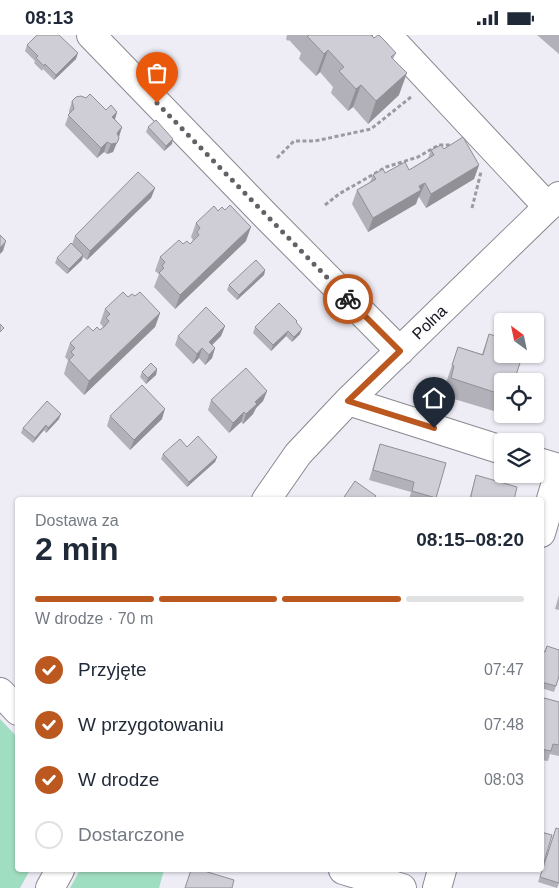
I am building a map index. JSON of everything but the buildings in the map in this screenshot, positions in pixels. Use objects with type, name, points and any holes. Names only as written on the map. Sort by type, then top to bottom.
[{"type":"street","points":[[91,35],[400,351]]},
{"type":"street","points":[[387,35],[554,202]]},
{"type":"street","name":"Polna","points":[[268,497],[298,454],[348,401],[554,202]]},
{"type":"street","points":[[348,401],[494,447]]},
{"type":"street","points":[[544,464],[559,468]]},
{"type":"street","points":[[544,523],[559,473]]},
{"type":"street","points":[[0,692],[15,708]]},
{"type":"street","points":[[50,888],[59,872]]},
{"type":"street","points":[[348,872],[375,884],[402,888]]},
{"type":"street","points":[[437,888],[441,872]]},
{"type":"path","points":[[277,158],[294,141],[315,141],[371,129],[412,97]]},
{"type":"path","points":[[324,205],[339,194],[386,167],[418,157],[440,145],[456,145]]},
{"type":"path","points":[[472,208],[482,170]]},
{"type":"green space","points":[[0,719],[15,735],[15,872],[29,872],[20,888],[0,888]]},
{"type":"green space","points":[[79,872],[163,872],[159,888],[70,888]]},
{"type":"way so far","points":[[157,103],[348,299]]},
{"type":"route","points":[[348,299],[400,351],[348,401],[434,428]]}]
